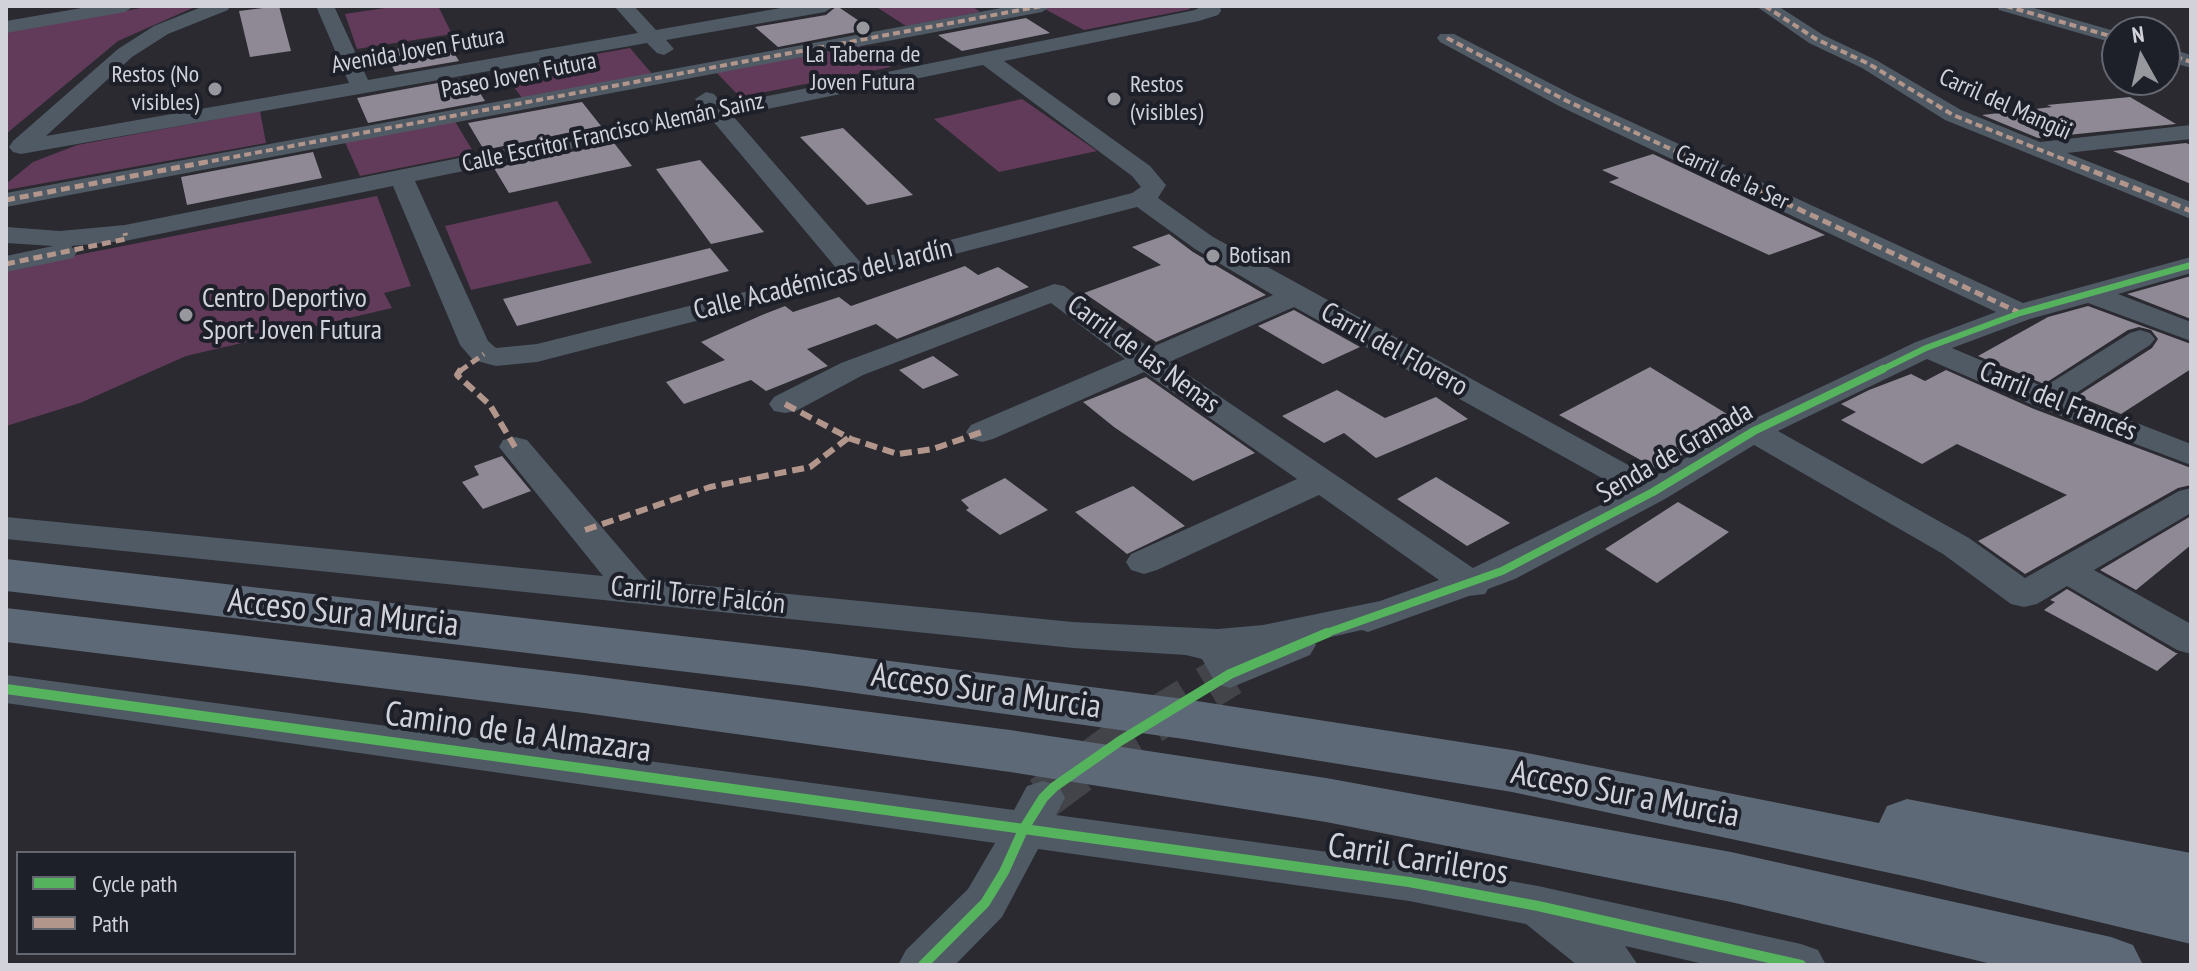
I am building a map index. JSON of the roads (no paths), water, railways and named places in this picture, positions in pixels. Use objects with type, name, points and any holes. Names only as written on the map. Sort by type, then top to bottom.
[{"type":"highway","name":"Acceso Sur a Murcia","points":[[6,575],[1031,697],[1512,771],[1888,848],[2191,918]]},
{"type":"highway","name":"Acceso Sur a Murcia","points":[[6,625],[599,696],[1010,751],[1310,797],[1731,877],[2111,965]]},
{"type":"highway","points":[[1031,697],[1385,729],[1772,794],[2142,871],[2191,878]]},
{"type":"street","points":[[6,27],[125,6]]},
{"type":"street","points":[[13,153],[125,53],[161,30],[221,6]]},
{"type":"street","points":[[325,6],[361,87]]},
{"type":"street","points":[[623,6],[653,36],[855,273]]},
{"type":"street","name":"Avenida Joven Futura","points":[[13,153],[361,87],[825,6]]},
{"type":"street","name":"Paseo Joven Futura","points":[[6,200],[1042,6]]},
{"type":"street","name":"Calle Escritor Francisco Alemán Sainz","points":[[6,235],[60,239],[125,233],[1199,15],[1211,11],[1211,6]]},
{"type":"street","name":"Carril del Mangüi","points":[[1765,6],[1816,39],[1869,64],[1953,115],[2191,211]]},
{"type":"street","points":[[2006,6],[2101,33]]},
{"type":"street","name":"Carril de la Ser","points":[[1447,38],[1567,101],[2020,313]]},
{"type":"street","name":"Carril del Florero","points":[[987,58],[1141,171],[1154,185],[1147,194],[1204,243],[1653,492]]},
{"type":"street","points":[[2034,149],[2191,132]]},
{"type":"street","name":"Calle Académicas del Jardín","points":[[401,177],[475,345],[479,351],[491,356],[537,353],[855,273],[1147,194]]},
{"type":"street","points":[[6,264],[126,239],[125,233]]},
{"type":"street","name":"Senda de Granada","points":[[1182,641],[1215,649],[1226,660],[1230,674],[1304,641],[1472,585],[1653,492],[1754,431],[1926,348],[2020,313],[2191,265]]},
{"type":"street","name":"Carril de las Nenas","points":[[785,404],[852,369],[1054,292],[1145,359],[1472,585]]},
{"type":"street","points":[[2089,293],[2191,332]]},
{"type":"street","points":[[982,432],[1295,296]]},
{"type":"street","points":[[2046,399],[2140,339]]},
{"type":"street","name":"Carril del Francés","points":[[1926,348],[2191,455]]},
{"type":"street","points":[[1754,431],[1956,546],[2024,595],[2191,498]]},
{"type":"street","points":[[515,447],[634,589]]},
{"type":"street","points":[[1144,562],[1321,481]]},
{"type":"street","name":"Carril Torre Falcón","points":[[6,528],[1073,635],[1218,642],[1263,638],[1388,612]]},
{"type":"street","points":[[2065,569],[2191,641]]},
{"type":"street","name":"Camino de la Almazara","points":[[6,689],[1033,814]]},
{"type":"street","points":[[923,965],[985,903],[1033,814]]},
{"type":"street","name":"Carril Carrileros","points":[[1033,814],[1538,906],[1801,965]]},
{"type":"street","points":[[1538,906],[1613,965]]},
{"type":"tunnel","points":[[1043,798],[1120,741],[1230,674]]},
{"type":"place","name":"La Taberna de Joven Futura","points":[[863,28]]},
{"type":"place","name":"Restos (No visibles)","points":[[215,89]]},
{"type":"place","name":"Restos (visibles)","points":[[1114,99]]},
{"type":"place","name":"Botisan","points":[[1213,256]]},
{"type":"place","name":"Centro Deportivo Sport Joven Futura","points":[[186,315]]}]
